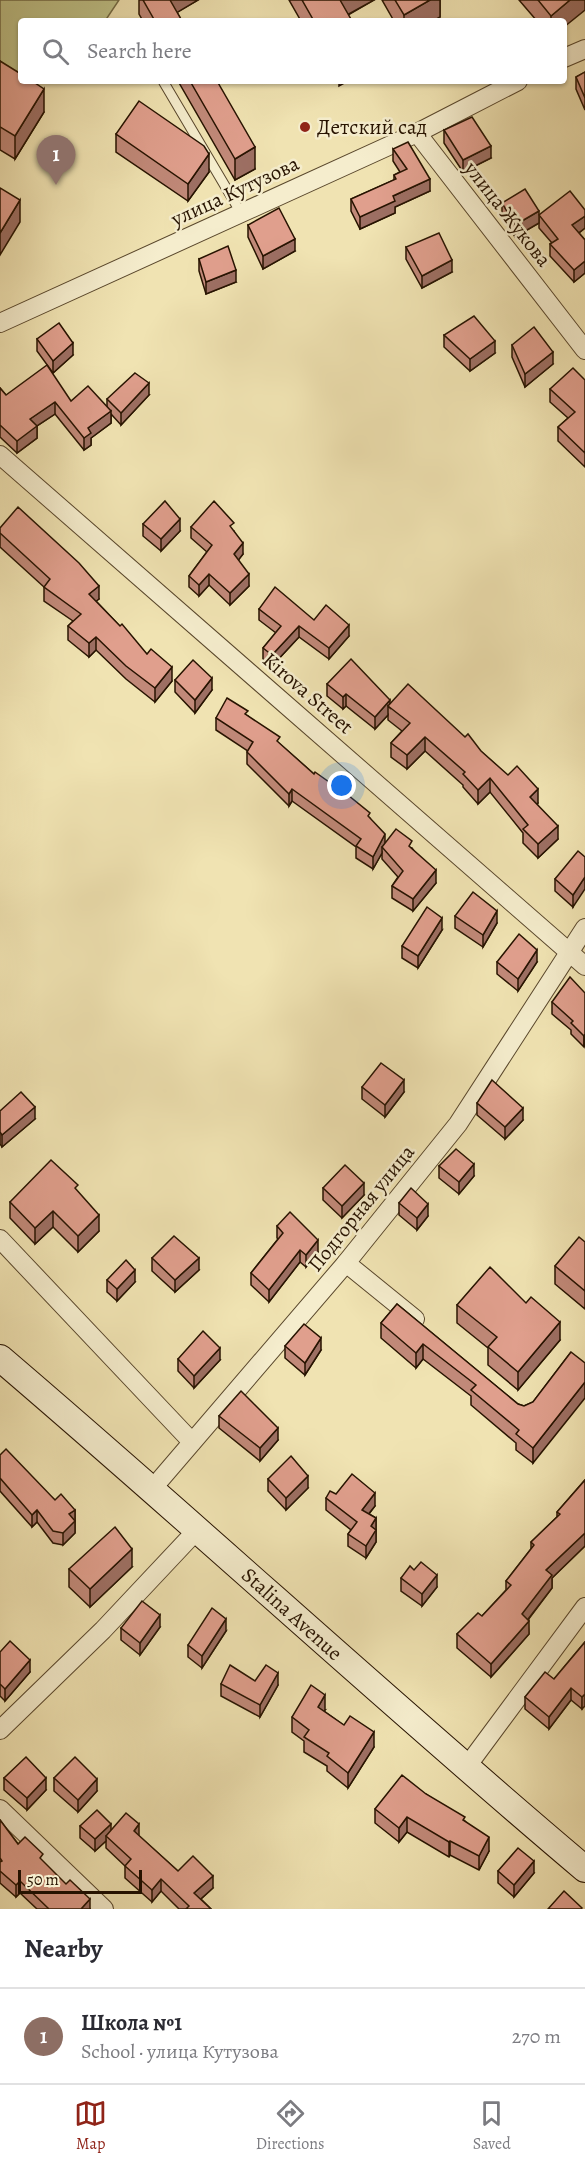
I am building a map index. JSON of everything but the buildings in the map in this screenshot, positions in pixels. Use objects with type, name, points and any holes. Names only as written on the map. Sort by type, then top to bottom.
[{"type":"street","points":[[567,57],[585,49]]},
{"type":"street","name":"улица Кутузова","points":[[0,323],[417,133],[512,84]]},
{"type":"street","name":"улица Жукова","points":[[417,133],[585,350]]},
{"type":"street","name":"Kirova Street","points":[[0,454],[585,966]]},
{"type":"street","name":"Подгорная улица","points":[[145,1482],[153,1488],[346,1263],[458,1124],[585,928]]},
{"type":"street","points":[[0,1239],[192,1442]]},
{"type":"street","points":[[346,1263],[427,1329]]},
{"type":"street","name":"Stalina Avenue","points":[[0,1358],[145,1482],[465,1769],[585,1869]]},
{"type":"street","points":[[0,1730],[103,1630],[197,1530]]},
{"type":"street","points":[[465,1769],[585,1607]]},
{"type":"street","points":[[0,1809],[104,1909]]},
{"type":"lane","points":[[165,84],[240,213]]},
{"type":"green space","points":[[0,0],[119,0],[107,18],[18,18],[18,73],[0,61]]},
{"type":"place","name":"Детский сад","points":[[305,127]]},
{"type":"place","name":"Школа №1","points":[[56,185]]}]
